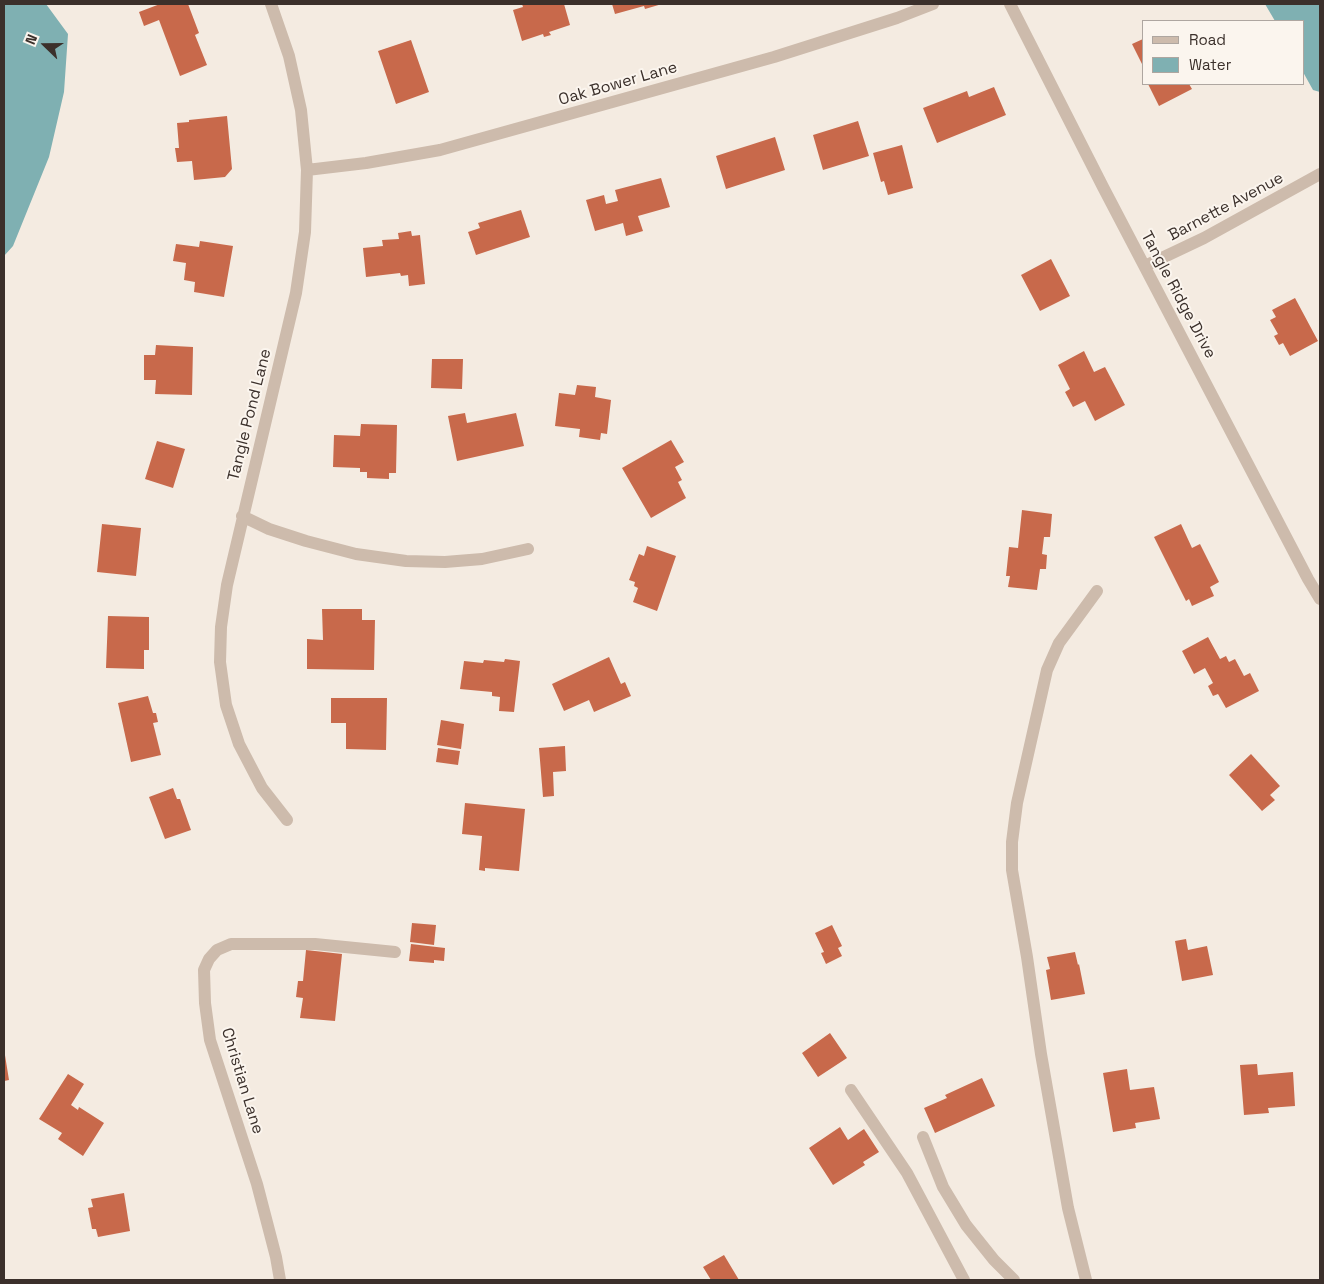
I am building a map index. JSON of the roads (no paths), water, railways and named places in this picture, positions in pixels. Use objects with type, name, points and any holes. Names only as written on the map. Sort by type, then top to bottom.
[{"type":"street","name":"Tangle Pond Lane","points":[[271,4],[289,56],[301,110],[306,170],[305,232],[296,293],[227,584],[221,627],[220,662],[226,705],[239,744],[258,779],[287,820]]},
{"type":"street","name":"Oak Bower Lane","points":[[306,170],[366,164],[440,150],[774,57],[897,18],[933,4]]},
{"type":"street","name":"Tangle Ridge Drive","points":[[1010,4],[1320,599]]},
{"type":"street","name":"Barnette Avenue","points":[[1145,266],[1204,238],[1320,174]]},
{"type":"street","points":[[242,516],[269,529],[306,541],[356,554],[406,561],[445,562],[482,559],[528,549]]},
{"type":"street","points":[[1086,1280],[1068,1208],[1041,1054],[1012,870],[1012,842],[1017,803],[1046,670],[1058,643],[1096,591]]},
{"type":"street","name":"Christian Lane","points":[[280,1280],[257,1184],[210,1040],[205,1003],[204,970],[209,959],[217,950],[231,944],[315,944],[395,952]]},
{"type":"street","points":[[851,1090],[907,1173],[964,1280]]},
{"type":"street","points":[[923,1137],[943,1187],[966,1225],[994,1260],[1014,1280]]},
{"type":"water","points":[[4,4],[46,4],[68,34],[64,92],[49,157],[13,246],[4,256]]},
{"type":"water","points":[[1265,4],[1320,4],[1320,92],[1313,90],[1304,74],[1304,20],[1274,20]]}]
